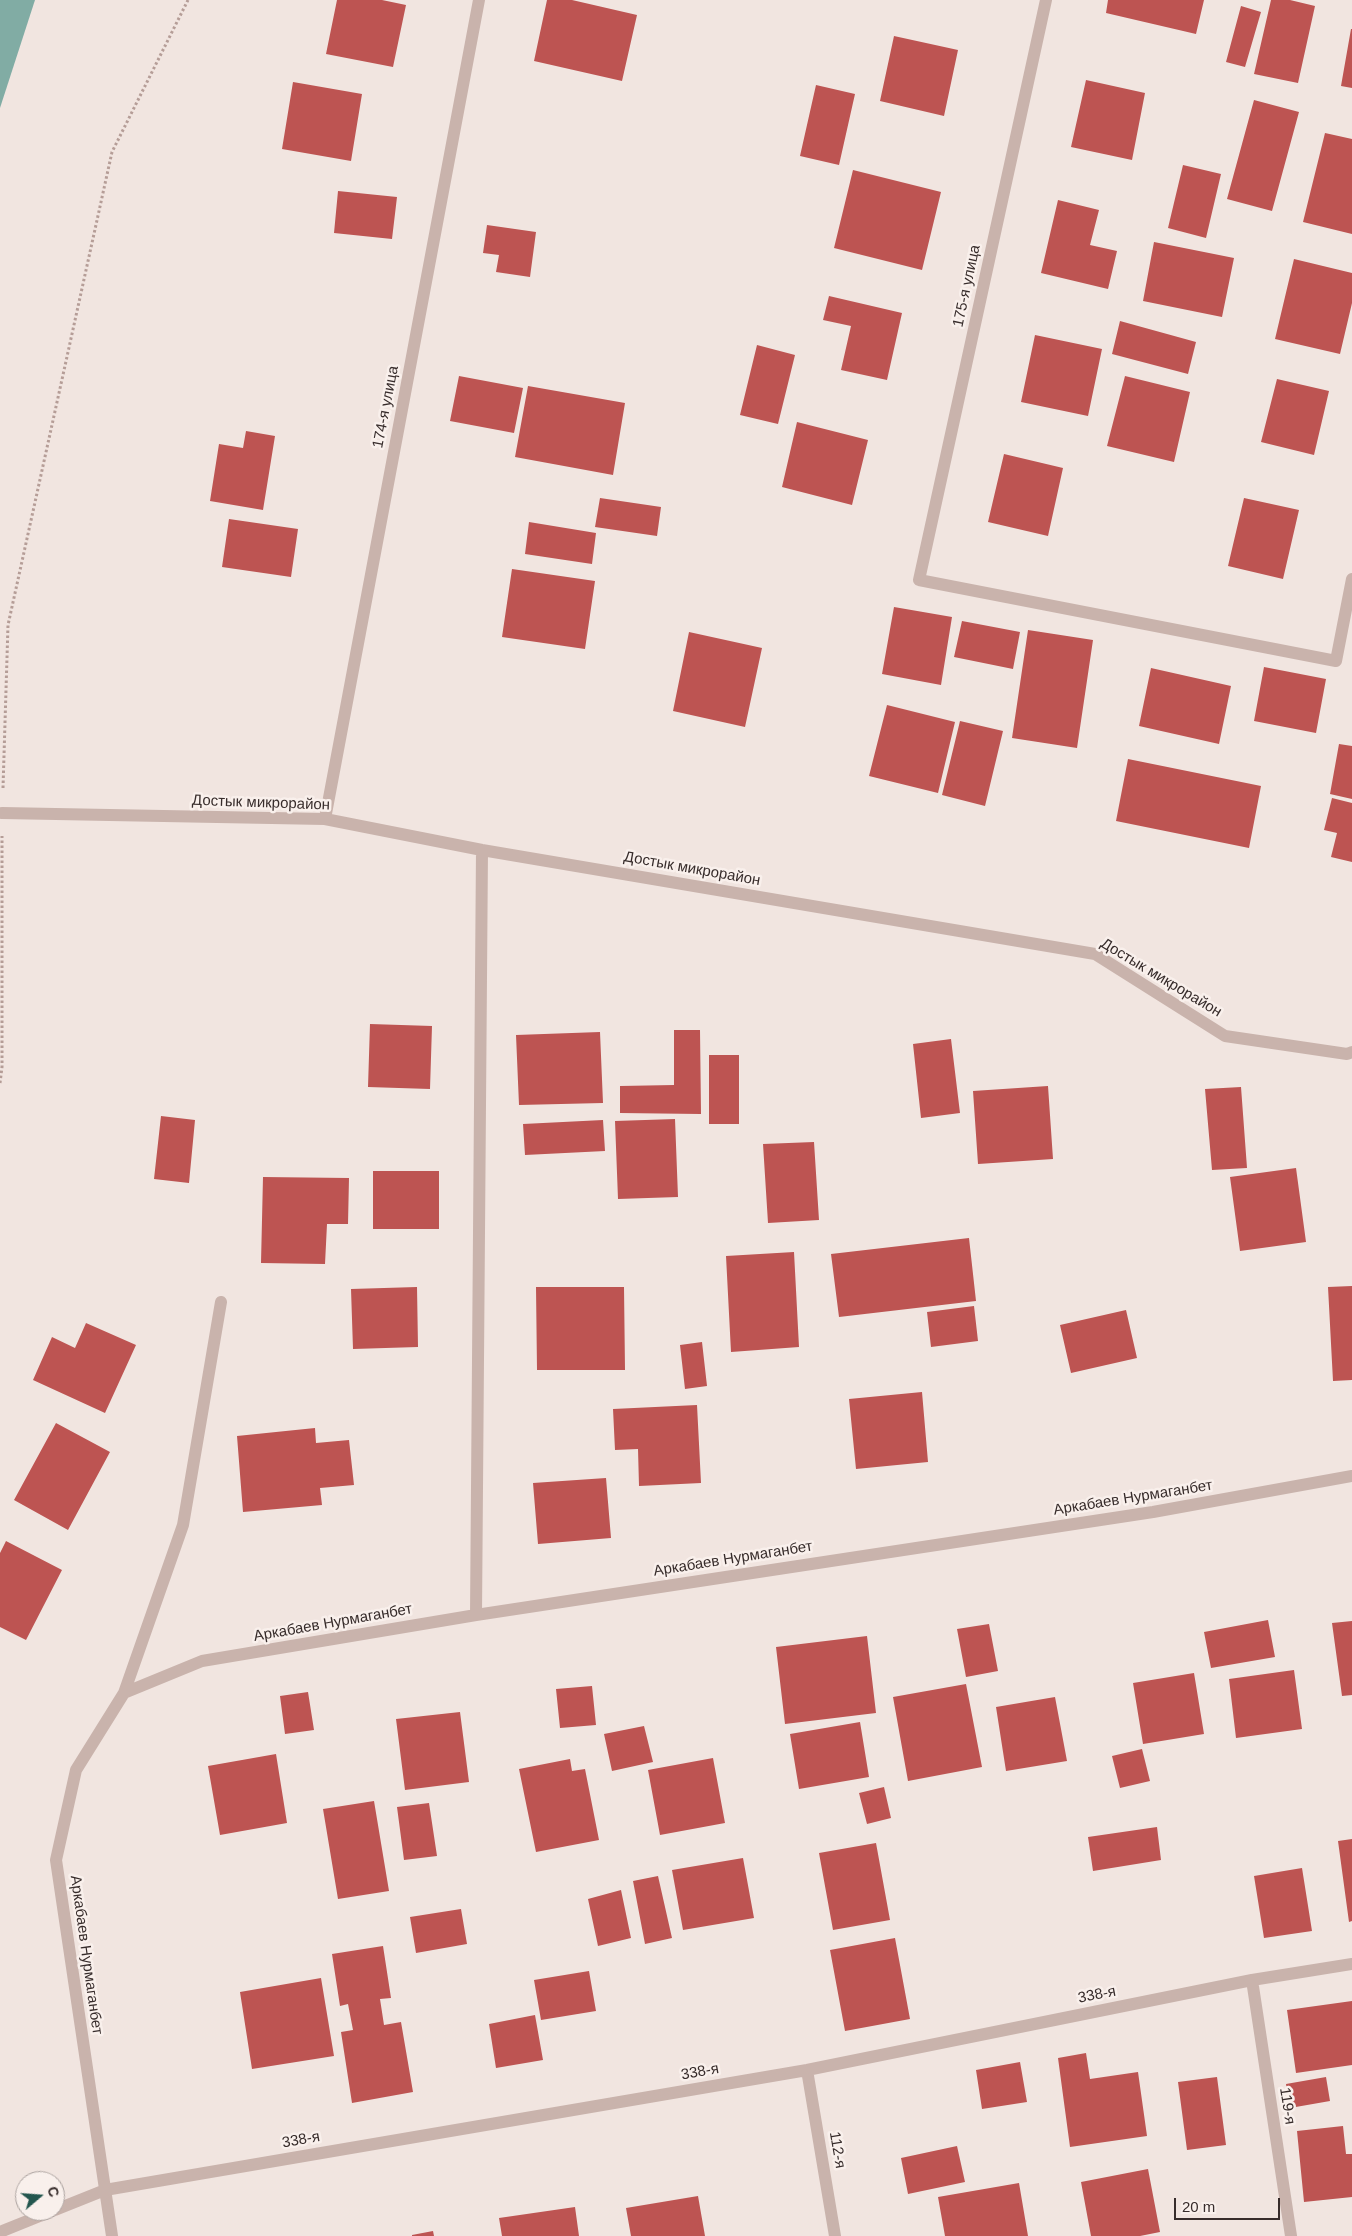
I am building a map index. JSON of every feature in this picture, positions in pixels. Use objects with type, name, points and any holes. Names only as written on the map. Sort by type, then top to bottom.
[{"type":"street","name":"174-я улица","points":[[325,819],[479,0]]},
{"type":"street","name":"175-я улица","points":[[1046,0],[919,580],[1336,661],[1352,578]]},
{"type":"street","name":"Достык микрорайон","points":[[2,813],[325,819],[482,850],[1095,954],[1225,1036],[1347,1054],[1352,1052]]},
{"type":"street","points":[[476,1615],[482,850]]},
{"type":"street","name":"Аркабаев Нурмаганбет","points":[[112,2236],[56,1860],[76,1770],[124,1693],[183,1525],[221,1302]]},
{"type":"street","name":"Аркабаев Нурмаганбет","points":[[124,1693],[202,1661],[476,1615],[1153,1512],[1352,1476]]},
{"type":"street","name":"338-я","points":[[65,2206],[105,2190],[807,2070],[1252,1980],[1352,1964]]},
{"type":"street","name":"119-я","points":[[1252,1980],[1291,2236]]},
{"type":"street","name":"112-я","points":[[807,2070],[835,2236]]},
{"type":"street","name":"338-я","points":[[0,2232],[27,2221]]},
{"type":"path","points":[[0,1083],[2,1068],[2,758],[8,625],[112,152],[188,0]]},
{"type":"water","points":[[0,0],[35,0],[0,108]]},
{"type":"building","points":[[337,0],[382,0],[406,5],[393,67],[326,54]]},
{"type":"building","points":[[547,0],[572,0],[637,15],[622,81],[534,61]]},
{"type":"building","points":[[1108,0],[1204,0],[1196,34],[1106,13]]},
{"type":"building","points":[[1271,0],[1290,0],[1315,6],[1298,83],[1254,74]]},
{"type":"building","points":[[1241,6],[1261,12],[1245,67],[1226,62]]},
{"type":"building","points":[[1352,29],[1352,88],[1341,86]]},
{"type":"building","points":[[894,36],[958,50],[944,116],[880,101]]},
{"type":"building","points":[[1086,80],[1145,93],[1132,160],[1071,147]]},
{"type":"building","points":[[293,82],[362,94],[351,161],[282,149]]},
{"type":"building","points":[[816,85],[855,94],[839,165],[800,156]]},
{"type":"building","points":[[1254,100],[1299,112],[1272,211],[1227,199]]},
{"type":"building","points":[[1325,133],[1352,139],[1352,234],[1303,222]]},
{"type":"building","points":[[1183,165],[1221,174],[1206,238],[1168,228]]},
{"type":"building","points":[[853,170],[941,192],[922,270],[834,248]]},
{"type":"building","points":[[338,191],[397,197],[392,239],[334,233]]},
{"type":"building","points":[[1058,200],[1099,210],[1090,245],[1117,251],[1108,289],[1041,273]]},
{"type":"building","points":[[487,225],[536,232],[530,277],[496,272],[499,255],[483,253]]},
{"type":"building","points":[[1154,242],[1234,258],[1222,317],[1143,301]]},
{"type":"building","points":[[1294,259],[1352,273],[1352,303],[1340,354],[1275,339]]},
{"type":"building","points":[[829,296],[902,313],[887,380],[841,370],[851,326],[823,320]]},
{"type":"building","points":[[1120,321],[1196,342],[1188,374],[1112,354]]},
{"type":"building","points":[[1035,335],[1102,349],[1088,416],[1021,402]]},
{"type":"building","points":[[757,345],[795,355],[778,424],[740,415]]},
{"type":"building","points":[[459,376],[523,388],[514,433],[450,421]]},
{"type":"building","points":[[1125,376],[1190,392],[1174,462],[1107,446]]},
{"type":"building","points":[[1277,379],[1329,391],[1314,455],[1261,442]]},
{"type":"building","points":[[528,386],[625,403],[613,475],[515,457]]},
{"type":"building","points":[[797,422],[868,440],[852,505],[782,487]]},
{"type":"building","points":[[246,431],[275,436],[263,510],[210,501],[219,444],[243,448]]},
{"type":"building","points":[[1004,454],[1063,468],[1048,536],[988,522]]},
{"type":"building","points":[[600,498],[661,507],[657,536],[595,527]]},
{"type":"building","points":[[1244,498],[1299,510],[1283,579],[1228,566]]},
{"type":"building","points":[[229,519],[298,529],[291,577],[222,567]]},
{"type":"building","points":[[529,522],[596,533],[592,564],[525,554]]},
{"type":"building","points":[[512,569],[595,581],[585,649],[502,637]]},
{"type":"building","points":[[894,607],[952,617],[941,685],[882,674]]},
{"type":"building","points":[[962,621],[1020,632],[1013,669],[954,657]]},
{"type":"building","points":[[1028,630],[1093,640],[1077,748],[1012,738]]},
{"type":"building","points":[[689,632],[762,648],[745,727],[673,711]]},
{"type":"building","points":[[1264,667],[1326,679],[1316,733],[1254,721]]},
{"type":"building","points":[[1151,668],[1231,686],[1219,744],[1139,726]]},
{"type":"building","points":[[887,705],[955,722],[938,793],[869,776]]},
{"type":"building","points":[[960,721],[1003,731],[985,806],[942,795]]},
{"type":"building","points":[[1339,744],[1352,746],[1352,799],[1330,794]]},
{"type":"building","points":[[1128,759],[1261,786],[1249,848],[1116,821]]},
{"type":"building","points":[[1332,798],[1352,803],[1352,862],[1331,857],[1337,833],[1324,830]]},
{"type":"building","points":[[370,1024],[432,1026],[430,1089],[368,1087]]},
{"type":"building","points":[[674,1030],[700,1030],[701,1114],[620,1113],[620,1086],[674,1085]]},
{"type":"building","points":[[600,1032],[603,1103],[519,1105],[516,1035]]},
{"type":"building","points":[[951,1039],[960,1113],[921,1118],[913,1044]]},
{"type":"building","points":[[709,1055],[739,1055],[739,1124],[709,1124]]},
{"type":"building","points":[[1048,1086],[1053,1159],[978,1164],[973,1091]]},
{"type":"building","points":[[1241,1087],[1247,1168],[1212,1170],[1205,1089]]},
{"type":"building","points":[[161,1116],[195,1120],[189,1183],[154,1179]]},
{"type":"building","points":[[675,1119],[678,1197],[618,1199],[615,1121]]},
{"type":"building","points":[[603,1120],[605,1151],[525,1155],[523,1124]]},
{"type":"building","points":[[814,1142],[819,1220],[768,1223],[763,1144]]},
{"type":"building","points":[[1296,1168],[1306,1242],[1240,1251],[1230,1177]]},
{"type":"building","points":[[373,1171],[439,1171],[439,1229],[373,1229]]},
{"type":"building","points":[[263,1177],[349,1178],[348,1224],[327,1224],[325,1264],[261,1263]]},
{"type":"building","points":[[969,1238],[976,1301],[839,1317],[831,1254]]},
{"type":"building","points":[[794,1252],[799,1347],[731,1352],[726,1256]]},
{"type":"building","points":[[1352,1286],[1352,1380],[1333,1381],[1328,1287]]},
{"type":"building","points":[[417,1287],[418,1347],[353,1349],[351,1289]]},
{"type":"building","points":[[536,1287],[624,1287],[625,1370],[537,1370]]},
{"type":"building","points":[[974,1306],[978,1341],[931,1347],[927,1312]]},
{"type":"building","points":[[1126,1310],[1137,1358],[1071,1373],[1060,1325]]},
{"type":"building","points":[[86,1323],[136,1345],[105,1413],[33,1380],[52,1337],[75,1348]]},
{"type":"building","points":[[702,1342],[707,1386],[685,1389],[680,1345]]},
{"type":"building","points":[[922,1392],[928,1462],[856,1469],[849,1399]]},
{"type":"building","points":[[697,1405],[701,1483],[639,1486],[638,1449],[615,1450],[613,1409]]},
{"type":"building","points":[[56,1423],[110,1452],[68,1530],[14,1500]]},
{"type":"building","points":[[315,1428],[316,1443],[349,1440],[354,1485],[320,1488],[322,1505],[243,1512],[237,1436]]},
{"type":"building","points":[[606,1478],[611,1538],[538,1544],[533,1483]]},
{"type":"building","points":[[6,1541],[62,1570],[26,1640],[0,1627],[0,1553]]},
{"type":"building","points":[[1268,1620],[1275,1657],[1211,1668],[1204,1632]]},
{"type":"building","points":[[1352,1621],[1352,1695],[1342,1696],[1332,1623]]},
{"type":"building","points":[[989,1624],[998,1671],[966,1677],[957,1629]]},
{"type":"building","points":[[867,1636],[876,1713],[785,1724],[776,1647]]},
{"type":"building","points":[[1294,1670],[1302,1729],[1236,1738],[1229,1679]]},
{"type":"building","points":[[1194,1673],[1204,1734],[1143,1744],[1133,1683]]},
{"type":"building","points":[[966,1684],[982,1767],[908,1781],[893,1697]]},
{"type":"building","points":[[592,1686],[596,1725],[560,1728],[556,1689]]},
{"type":"building","points":[[308,1692],[314,1730],[285,1734],[280,1696]]},
{"type":"building","points":[[1055,1697],[1067,1761],[1006,1771],[996,1707]]},
{"type":"building","points":[[460,1712],[469,1782],[405,1790],[396,1719]]},
{"type":"building","points":[[860,1722],[869,1777],[799,1789],[790,1734]]},
{"type":"building","points":[[644,1726],[653,1762],[612,1771],[604,1734]]},
{"type":"building","points":[[1142,1749],[1150,1781],[1120,1788],[1112,1756]]},
{"type":"building","points":[[276,1754],[287,1823],[220,1835],[208,1766]]},
{"type":"building","points":[[713,1758],[725,1823],[660,1835],[648,1770]]},
{"type":"building","points":[[570,1759],[572,1771],[585,1769],[599,1840],[536,1852],[519,1769]]},
{"type":"building","points":[[884,1787],[891,1818],[867,1824],[859,1793]]},
{"type":"building","points":[[374,1801],[389,1891],[338,1899],[323,1809]]},
{"type":"building","points":[[429,1803],[437,1856],[404,1860],[397,1807]]},
{"type":"building","points":[[1157,1827],[1161,1860],[1093,1871],[1088,1837]]},
{"type":"building","points":[[1352,1839],[1352,1921],[1349,1922],[1338,1841]]},
{"type":"building","points":[[876,1843],[890,1920],[833,1930],[819,1853]]},
{"type":"building","points":[[743,1858],[754,1918],[683,1930],[672,1870]]},
{"type":"building","points":[[1302,1868],[1312,1931],[1264,1938],[1254,1876]]},
{"type":"building","points":[[658,1876],[672,1938],[645,1944],[633,1881]]},
{"type":"building","points":[[621,1890],[631,1938],[598,1946],[588,1899]]},
{"type":"building","points":[[461,1909],[467,1944],[416,1953],[410,1917]]},
{"type":"building","points":[[895,1938],[910,2019],[845,2031],[830,1950]]},
{"type":"building","points":[[383,1946],[391,1998],[380,1999],[384,2025],[401,2022],[413,2092],[352,2103],[341,2032],[353,2030],[348,2004],[340,2006],[332,1954]]},
{"type":"building","points":[[589,1971],[596,2011],[541,2020],[534,1980]]},
{"type":"building","points":[[321,1978],[334,2056],[252,2069],[240,1992]]},
{"type":"building","points":[[1352,2001],[1352,2065],[1296,2073],[1287,2010]]},
{"type":"building","points":[[535,2015],[543,2060],[496,2068],[489,2024]]},
{"type":"building","points":[[1086,2053],[1090,2079],[1138,2072],[1147,2136],[1070,2147],[1058,2058]]},
{"type":"building","points":[[1020,2062],[1027,2102],[982,2109],[976,2070]]},
{"type":"building","points":[[1217,2077],[1226,2145],[1187,2150],[1178,2082]]},
{"type":"building","points":[[1326,2077],[1330,2101],[1290,2108],[1286,2084]]},
{"type":"building","points":[[1343,2126],[1346,2154],[1352,2154],[1352,2197],[1304,2202],[1297,2131]]},
{"type":"building","points":[[957,2146],[965,2182],[908,2194],[901,2158]]},
{"type":"building","points":[[1148,2169],[1160,2232],[1140,2236],[1091,2236],[1081,2182]]},
{"type":"building","points":[[1019,2183],[1028,2236],[945,2236],[938,2197]]},
{"type":"building","points":[[698,2196],[705,2236],[631,2236],[626,2208]]},
{"type":"building","points":[[575,2207],[579,2236],[502,2236],[499,2218]]},
{"type":"building","points":[[433,2231],[434,2236],[412,2236],[412,2235]]}]
